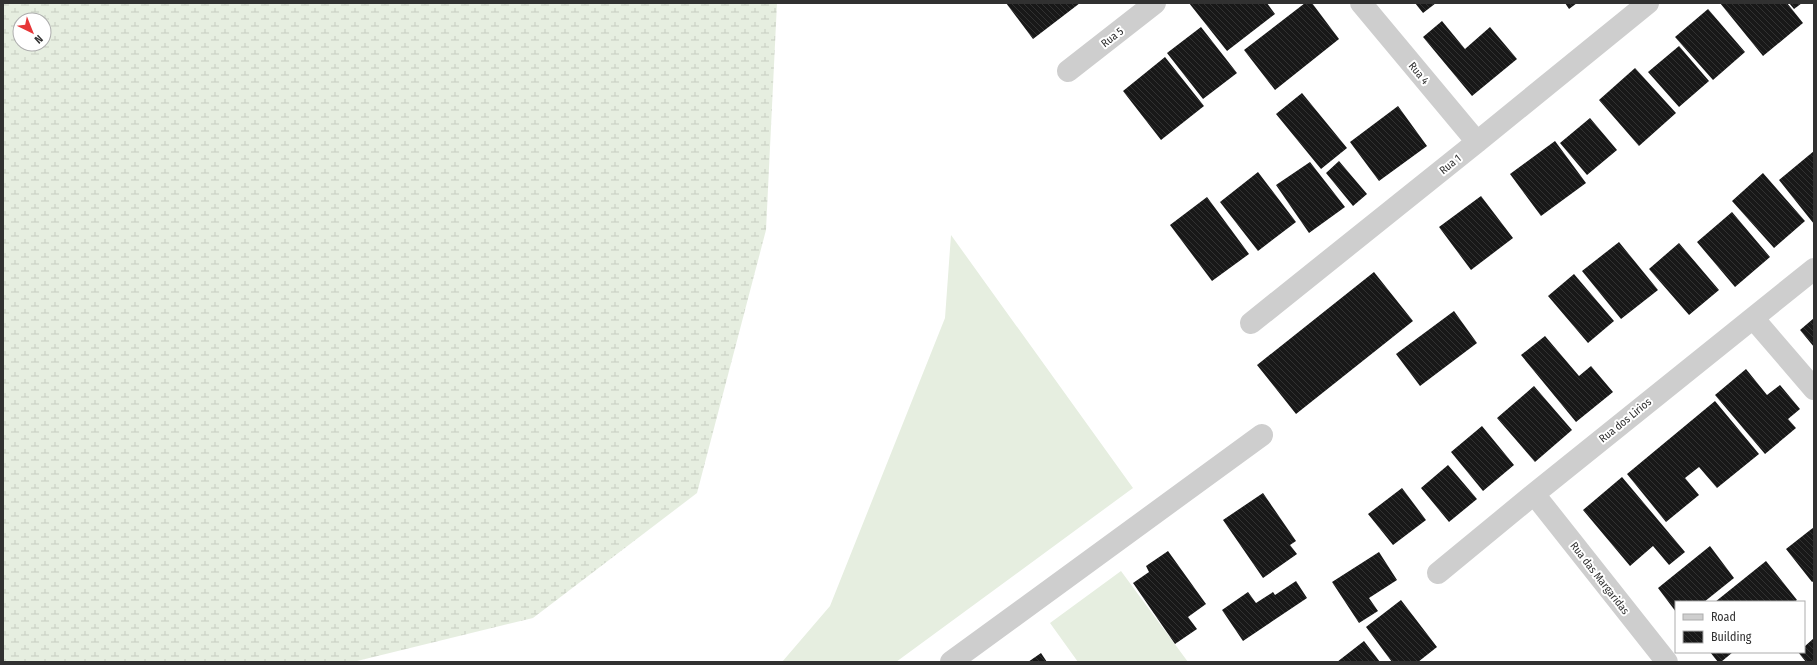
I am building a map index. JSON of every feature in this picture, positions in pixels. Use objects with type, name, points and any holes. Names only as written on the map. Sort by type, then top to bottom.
[{"type":"street","name":"Rua 5","points":[[1068,71],[1155,3]]},
{"type":"street","name":"Rua 4","points":[[1361,3],[1477,142]]},
{"type":"street","name":"Rua 1","points":[[1251,323],[1648,3]]},
{"type":"street","name":"Rua dos Lirios","points":[[1438,573],[1814,269]]},
{"type":"street","points":[[1753,318],[1814,389]]},
{"type":"street","points":[[952,662],[1262,435]]},
{"type":"street","name":"Rua das Margaridas","points":[[1534,494],[1667,662]]},
{"type":"green space","points":[[3,3],[777,3],[766,230],[697,493],[533,618],[353,662],[3,662]]},
{"type":"green space","points":[[951,235],[1133,488],[896,662],[782,662],[830,606],[945,318]]},
{"type":"green space","points":[[1121,571],[1188,662],[1078,662],[1050,623]]},
{"type":"building","points":[[1006,3],[1080,3],[1033,39]]},
{"type":"building","points":[[1189,3],[1267,3],[1275,14],[1227,51]]},
{"type":"building","points":[[1305,3],[1312,3],[1339,39],[1275,90],[1244,50]]},
{"type":"building","points":[[1415,3],[1436,3],[1423,13]]},
{"type":"building","points":[[1565,3],[1577,3],[1569,9]]},
{"type":"building","points":[[1720,3],[1787,3],[1803,23],[1763,56]]},
{"type":"building","points":[[1789,3],[1802,3],[1794,9]]},
{"type":"building","points":[[1708,9],[1745,52],[1713,80],[1675,37]]},
{"type":"building","points":[[1442,21],[1465,49],[1490,27],[1517,59],[1472,96],[1423,37]]},
{"type":"building","points":[[1201,27],[1237,73],[1203,99],[1167,53]]},
{"type":"building","points":[[1679,46],[1709,81],[1679,107],[1648,72]]},
{"type":"building","points":[[1165,57],[1204,106],[1161,140],[1123,91]]},
{"type":"building","points":[[1635,68],[1676,113],[1639,146],[1599,100]]},
{"type":"building","points":[[1302,93],[1347,148],[1321,169],[1276,114]]},
{"type":"building","points":[[1398,106],[1427,146],[1379,181],[1350,142]]},
{"type":"building","points":[[1590,118],[1617,150],[1587,175],[1560,143]]},
{"type":"building","points":[[1555,141],[1586,183],[1541,216],[1510,174]]},
{"type":"building","points":[[1814,151],[1814,224],[1779,180]]},
{"type":"building","points":[[1339,161],[1367,194],[1353,206],[1326,173]]},
{"type":"building","points":[[1310,162],[1345,207],[1309,233],[1276,185]]},
{"type":"building","points":[[1258,172],[1296,222],[1258,251],[1220,202]]},
{"type":"building","points":[[1763,173],[1805,221],[1774,248],[1732,201]]},
{"type":"building","points":[[1481,196],[1513,238],[1471,270],[1439,227]]},
{"type":"building","points":[[1207,197],[1249,254],[1212,281],[1170,225]]},
{"type":"building","points":[[1732,212],[1770,257],[1735,287],[1697,242]]},
{"type":"building","points":[[1619,242],[1658,290],[1621,319],[1582,271]]},
{"type":"building","points":[[1679,243],[1719,290],[1689,315],[1649,269]]},
{"type":"building","points":[[1374,272],[1413,321],[1296,414],[1257,365]]},
{"type":"building","points":[[1574,274],[1614,321],[1588,343],[1548,296]]},
{"type":"building","points":[[1454,311],[1477,343],[1420,386],[1396,354]]},
{"type":"building","points":[[1814,318],[1814,347],[1800,330]]},
{"type":"building","points":[[1545,336],[1579,376],[1591,366],[1613,392],[1576,422],[1521,355]]},
{"type":"building","points":[[1746,369],[1767,395],[1780,385],[1800,409],[1788,419],[1796,428],[1765,454],[1715,395]]},
{"type":"building","points":[[1534,386],[1572,430],[1535,462],[1497,418]]},
{"type":"building","points":[[1715,401],[1759,454],[1717,488],[1699,467],[1685,478],[1699,495],[1666,522],[1627,474]]},
{"type":"building","points":[[1482,426],[1514,465],[1483,491],[1451,452]]},
{"type":"building","points":[[1448,465],[1477,499],[1449,522],[1421,488]]},
{"type":"building","points":[[1622,477],[1685,552],[1669,565],[1653,546],[1630,566],[1583,510]]},
{"type":"building","points":[[1402,488],[1426,520],[1393,545],[1368,514]]},
{"type":"building","points":[[1263,493],[1296,541],[1290,545],[1297,554],[1263,578],[1223,520]]},
{"type":"building","points":[[1814,527],[1814,581],[1812,582],[1786,549]]},
{"type":"building","points":[[1710,546],[1734,578],[1705,601],[1675,601],[1675,611],[1658,588]]},
{"type":"building","points":[[1168,551],[1206,604],[1188,617],[1197,629],[1175,644],[1133,583],[1149,572],[1146,566]]},
{"type":"building","points":[[1379,552],[1397,580],[1369,598],[1378,611],[1359,623],[1332,582]]},
{"type":"building","points":[[1766,561],[1797,600],[1796,601],[1716,601]]},
{"type":"building","points":[[1296,581],[1307,598],[1243,641],[1222,610],[1248,592],[1256,603],[1273,592],[1275,595]]},
{"type":"building","points":[[1401,600],[1437,647],[1418,662],[1392,662],[1366,627]]},
{"type":"building","points":[[1814,638],[1814,662],[1806,662],[1799,653],[1805,653],[1805,646]]},
{"type":"building","points":[[1364,641],[1380,662],[1337,662]]},
{"type":"building","points":[[1041,653],[1047,662],[1028,662]]},
{"type":"building","points":[[1711,653],[1732,653],[1721,662],[1718,662]]}]
